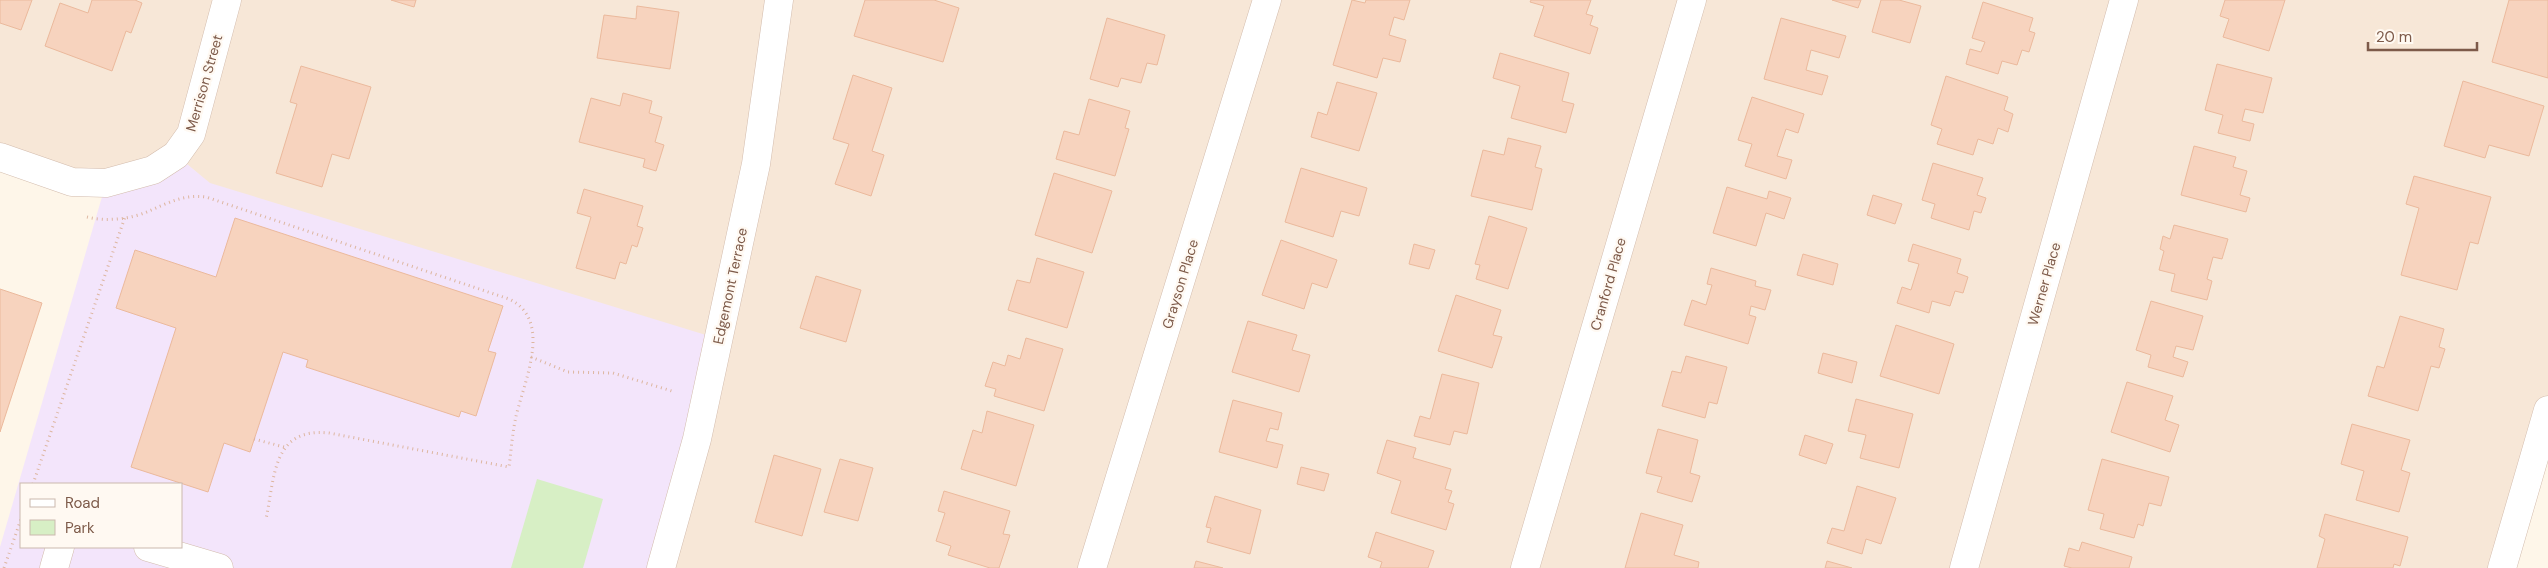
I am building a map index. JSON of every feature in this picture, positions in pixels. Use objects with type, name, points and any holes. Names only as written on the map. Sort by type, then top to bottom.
[{"type":"street","name":"Merrison Street","points":[[0,157],[72,182],[106,183],[148,172],[176,155],[191,134],[227,0]]},
{"type":"street","name":"Edgemont Terrace","points":[[661,568],[705,400],[756,164],[779,0]]},
{"type":"street","name":"Grayson Place","points":[[1092,568],[1267,0]]},
{"type":"street","name":"Cranford Place","points":[[1525,568],[1692,0]]},
{"type":"street","name":"Werner Place","points":[[1964,568],[2124,0]]},
{"type":"street","points":[[2502,568],[2548,410]]},
{"type":"street","points":[[54,568],[60,548]]},
{"type":"street","points":[[151,548],[219,568]]},
{"type":"path","points":[[80,215],[98,219],[125,217],[150,211],[171,200],[196,196],[206,197],[509,298],[518,303],[531,321],[533,336],[531,357],[515,421],[509,467],[317,432],[290,440],[284,447],[278,462],[266,519]]},
{"type":"path","points":[[33,483],[125,217]]},
{"type":"path","points":[[531,357],[568,372],[613,373],[705,400]]},
{"type":"path","points":[[254,438],[284,447]]},
{"type":"path","points":[[4,568],[20,522]]},
{"type":"shaded area","points":[[0,0],[2548,0],[2548,410],[2502,568],[661,568],[176,155],[106,183],[0,157]]},
{"type":"shaded area","points":[[176,155],[210,183],[719,339],[661,568],[0,568],[0,547],[106,183]]},
{"type":"green space","points":[[537,479],[603,499],[583,568],[511,568]]},
{"type":"building","points":[[0,0],[32,0],[21,30],[0,23]]},
{"type":"building","points":[[92,0],[135,0],[142,3],[131,33],[126,31],[112,71],[45,46],[60,3],[88,13]]},
{"type":"building","points":[[391,0],[416,0],[414,7]]},
{"type":"building","points":[[865,0],[934,0],[959,8],[943,62],[854,36]]},
{"type":"building","points":[[1352,0],[1365,3],[1366,0],[1410,0],[1404,20],[1394,17],[1389,35],[1406,40],[1400,62],[1383,58],[1377,78],[1333,65]]},
{"type":"building","points":[[1531,0],[1591,0],[1586,14],[1593,16],[1590,25],[1598,28],[1590,54],[1534,36],[1544,6],[1530,2]]},
{"type":"building","points":[[1832,0],[1861,0],[1858,8]]},
{"type":"building","points":[[1881,0],[1899,0],[1921,6],[1910,43],[1872,32]]},
{"type":"building","points":[[2225,0],[2285,0],[2269,51],[2223,37],[2229,19],[2220,16]]},
{"type":"building","points":[[2509,0],[2548,0],[2548,78],[2492,62]]},
{"type":"building","points":[[1983,2],[2033,18],[2029,31],[2035,33],[2029,52],[2022,50],[2017,65],[2002,61],[1998,74],[1966,64],[1970,49],[1981,52],[1985,42],[1972,38]]},
{"type":"building","points":[[637,6],[679,12],[670,69],[597,58],[604,15],[636,19]]},
{"type":"building","points":[[1107,18],[1165,35],[1157,65],[1147,63],[1141,83],[1121,78],[1118,87],[1090,79]]},
{"type":"building","points":[[1781,18],[1846,36],[1839,58],[1811,50],[1806,70],[1828,76],[1822,95],[1764,79]]},
{"type":"building","points":[[1500,53],[1569,73],[1562,101],[1574,104],[1566,133],[1511,118],[1520,86],[1493,78]]},
{"type":"building","points":[[2217,64],[2272,78],[2263,113],[2245,109],[2242,121],[2254,124],[2250,141],[2218,133],[2223,115],[2205,110]]},
{"type":"building","points":[[301,66],[371,87],[349,159],[332,154],[322,187],[276,173],[297,104],[290,102]]},
{"type":"building","points":[[853,75],[892,88],[872,151],[884,155],[871,196],[835,184],[849,144],[833,139]]},
{"type":"building","points":[[1946,76],[2008,97],[2004,110],[2013,114],[2008,132],[1998,128],[1993,144],[1978,139],[1973,155],[1937,144],[1942,129],[1931,125]]},
{"type":"building","points":[[2463,81],[2544,106],[2529,156],[2489,145],[2485,158],[2444,146]]},
{"type":"building","points":[[1337,82],[1377,93],[1359,151],[1311,137],[1318,112],[1327,115]]},
{"type":"building","points":[[623,93],[652,101],[649,113],[662,117],[655,142],[664,145],[656,171],[643,167],[645,159],[579,142],[591,98],[620,106]]},
{"type":"building","points":[[1752,97],[1804,114],[1798,133],[1786,129],[1777,156],[1792,160],[1786,179],[1745,166],[1752,144],[1738,140]]},
{"type":"building","points":[[1089,99],[1130,111],[1125,128],[1129,129],[1115,176],[1056,159],[1064,131],[1079,135]]},
{"type":"building","points":[[1508,138],[1541,146],[1535,167],[1542,169],[1532,210],[1471,196],[1483,150],[1504,155]]},
{"type":"building","points":[[2194,146],[2236,157],[2233,167],[2247,171],[2240,195],[2250,198],[2246,212],[2181,195]]},
{"type":"building","points":[[1933,163],[1983,178],[1977,195],[1986,198],[1981,213],[1974,211],[1969,230],[1931,218],[1935,204],[1922,200]]},
{"type":"building","points":[[1301,168],[1367,188],[1359,216],[1341,211],[1333,237],[1285,222]]},
{"type":"building","points":[[1054,173],[1112,191],[1092,253],[1035,235]]},
{"type":"building","points":[[2414,176],[2491,197],[2478,244],[2470,242],[2457,290],[2401,275],[2419,208],[2406,204]]},
{"type":"building","points":[[1727,187],[1767,199],[1769,191],[1791,198],[1784,219],[1766,213],[1756,246],[1713,233]]},
{"type":"building","points":[[584,189],[643,206],[637,226],[643,228],[637,247],[632,245],[626,264],[620,262],[615,279],[576,268],[591,217],[577,213]]},
{"type":"building","points":[[1873,195],[1902,204],[1895,224],[1867,215]]},
{"type":"building","points":[[1489,216],[1527,228],[1508,289],[1476,279],[1480,265],[1475,264]]},
{"type":"building","points":[[235,218],[503,306],[488,351],[496,353],[476,416],[461,411],[459,417],[306,367],[308,360],[283,352],[250,452],[224,443],[208,492],[131,467],[176,328],[116,308],[135,250],[216,277]]},
{"type":"building","points":[[2174,225],[2228,239],[2222,259],[2213,257],[2207,279],[2212,281],[2207,300],[2171,291],[2175,274],[2159,270],[2164,251],[2160,249],[2163,236],[2170,239]]},
{"type":"building","points":[[1281,240],[1337,260],[1327,288],[1312,283],[1304,309],[1262,295]]},
{"type":"building","points":[[1414,244],[1435,250],[1429,269],[1409,264]]},
{"type":"building","points":[[1913,244],[1961,259],[1957,273],[1968,277],[1963,293],[1955,291],[1950,306],[1932,301],[1929,313],[1897,303],[1902,287],[1911,290],[1919,264],[1908,261]]},
{"type":"building","points":[[1803,254],[1838,264],[1833,285],[1797,275]]},
{"type":"building","points":[[1037,258],[1084,272],[1067,328],[1008,310],[1017,280],[1030,283]]},
{"type":"building","points":[[1711,268],[1756,281],[1755,286],[1771,290],[1765,310],[1751,306],[1749,315],[1756,317],[1748,344],[1684,325],[1692,300],[1706,305],[1712,285],[1707,284]]},
{"type":"building","points":[[816,276],[861,290],[846,342],[800,328]]},
{"type":"building","points":[[0,289],[42,303],[0,432]]},
{"type":"building","points":[[1456,295],[1501,310],[1493,335],[1502,337],[1492,368],[1438,351]]},
{"type":"building","points":[[2151,301],[2203,316],[2193,350],[2176,346],[2173,357],[2188,362],[2183,377],[2148,367],[2151,355],[2136,350]]},
{"type":"building","points":[[2400,316],[2444,329],[2439,347],[2445,349],[2439,368],[2431,366],[2418,411],[2368,396],[2377,366],[2384,368]]},
{"type":"building","points":[[1248,321],[1297,335],[1292,350],[1310,355],[1299,392],[1232,372]]},
{"type":"building","points":[[1896,325],[1954,344],[1939,394],[1880,376]]},
{"type":"building","points":[[1026,338],[1063,349],[1044,411],[994,396],[996,389],[985,386],[993,362],[1005,366],[1008,355],[1020,359]]},
{"type":"building","points":[[1823,353],[1857,362],[1852,383],[1818,373]]},
{"type":"building","points":[[1686,356],[1727,367],[1717,404],[1709,402],[1705,418],[1662,406],[1672,371],[1681,373]]},
{"type":"building","points":[[1442,374],[1479,383],[1467,434],[1454,431],[1450,445],[1414,436],[1420,416],[1430,419]]},
{"type":"building","points":[[2127,382],[2173,396],[2165,420],[2179,425],[2170,452],[2111,432]]},
{"type":"building","points":[[1856,399],[1913,414],[1899,468],[1860,458],[1866,435],[1848,431]]},
{"type":"building","points":[[1233,400],[1282,413],[1278,430],[1270,428],[1266,441],[1283,445],[1277,468],[1219,452]]},
{"type":"building","points":[[987,411],[1034,425],[1016,486],[961,469],[973,430],[982,433]]},
{"type":"building","points":[[2352,424],[2410,440],[2401,470],[2410,473],[2399,512],[2356,500],[2364,471],[2341,464]]},
{"type":"building","points":[[1658,429],[1698,440],[1690,473],[1700,476],[1692,502],[1657,492],[1662,477],[1646,473]]},
{"type":"building","points":[[1805,435],[1833,444],[1826,464],[1799,455]]},
{"type":"building","points":[[1387,440],[1416,448],[1413,458],[1451,469],[1445,489],[1452,491],[1448,502],[1454,504],[1446,530],[1391,513],[1401,481],[1377,473]]},
{"type":"building","points":[[774,455],[821,469],[802,536],[755,522]]},
{"type":"building","points":[[840,459],[873,468],[858,521],[824,512]]},
{"type":"building","points":[[2102,459],[2169,477],[2161,506],[2149,503],[2143,526],[2138,524],[2134,538],[2100,529],[2104,514],[2088,510]]},
{"type":"building","points":[[1301,467],[1329,474],[1324,491],[1297,484]]},
{"type":"building","points":[[1857,486],[1896,498],[1881,544],[1866,539],[1862,554],[1827,543],[1832,528],[1844,531]]},
{"type":"building","points":[[944,491],[1010,511],[1003,534],[1010,535],[999,568],[990,568],[948,555],[951,546],[936,541],[945,513],[938,511]]},
{"type":"building","points":[[1215,496],[1261,510],[1250,554],[1207,542],[1211,528],[1206,527]]},
{"type":"building","points":[[1641,513],[1683,525],[1674,555],[1699,562],[1698,568],[1625,568]]},
{"type":"building","points":[[2325,514],[2408,537],[2400,566],[2394,564],[2393,568],[2317,568],[2325,539],[2319,536]]},
{"type":"building","points":[[1376,532],[1434,551],[1428,568],[1380,568],[1382,562],[1368,557]]},
{"type":"building","points":[[2082,542],[2132,557],[2129,568],[2072,568],[2064,566],[2069,548],[2079,551]]},
{"type":"building","points":[[1196,561],[1223,568],[1194,568]]},
{"type":"building","points":[[1827,561],[1852,568],[1825,568]]}]
